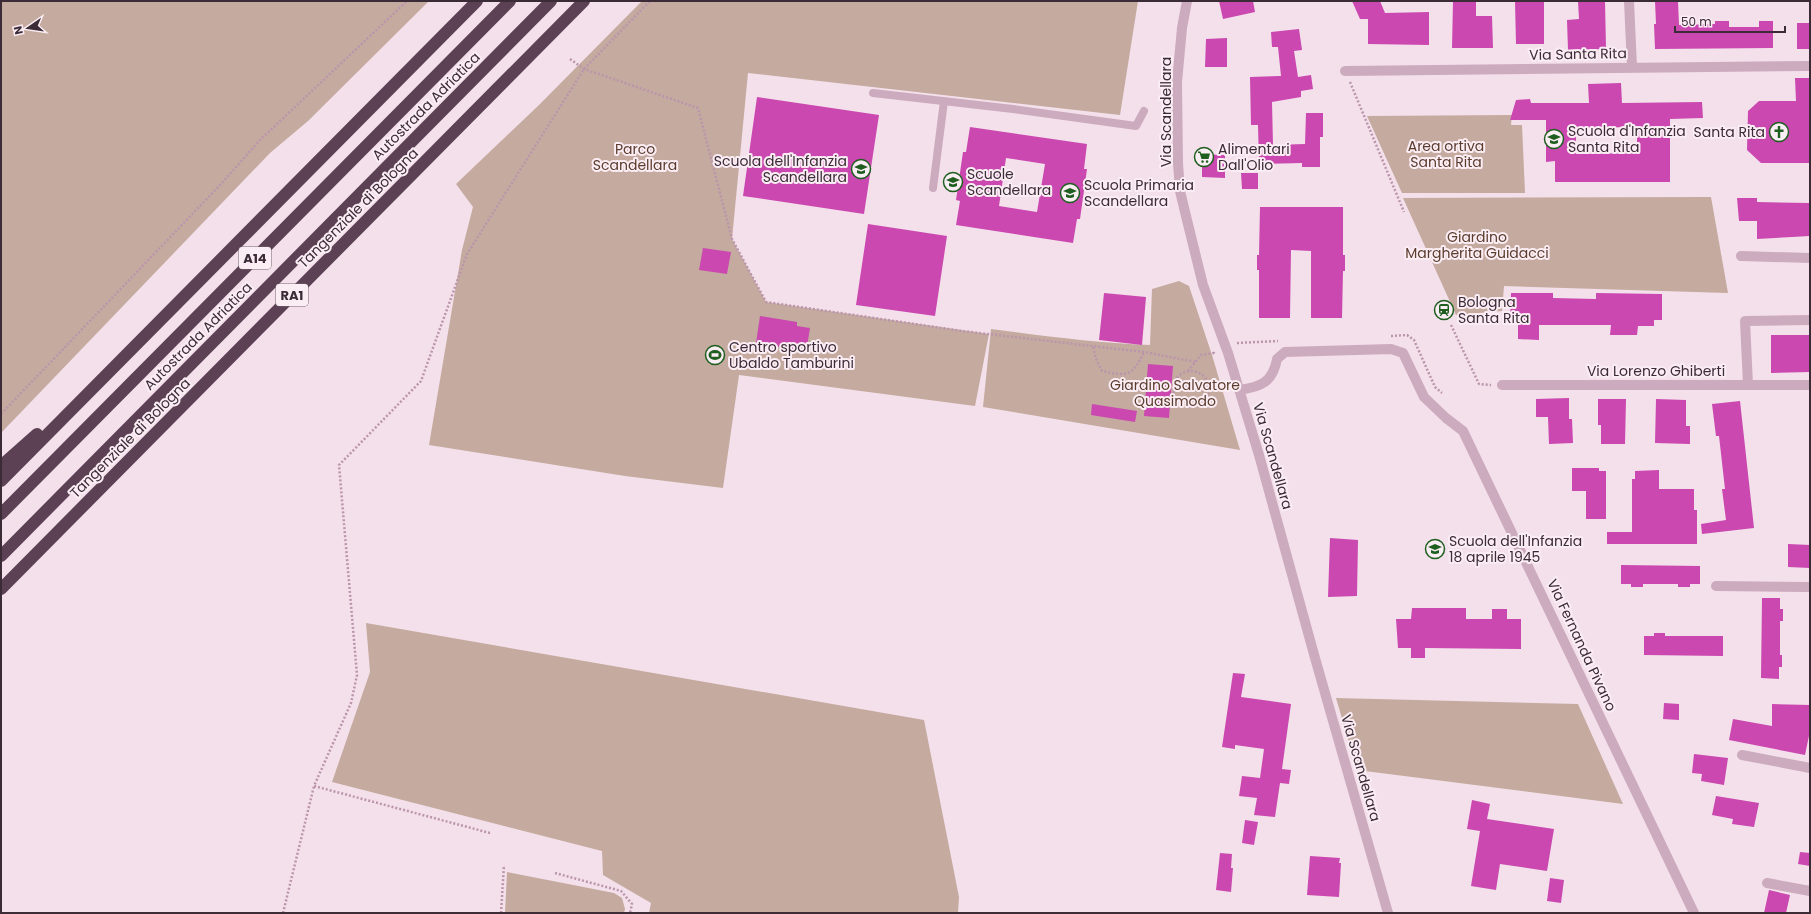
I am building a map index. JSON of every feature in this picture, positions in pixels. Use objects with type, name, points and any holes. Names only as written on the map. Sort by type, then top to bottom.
[{"type":"highway","points":[[1,481],[477,1]]},
{"type":"highway","name":"Autostrada Adriatica","points":[[1,514],[510,1]]},
{"type":"highway","name":"Autostrada Adriatica","points":[[1,556],[551,1]]},
{"type":"highway","name":"Tangenziale di Bologna","points":[[1,589],[584,1]]},
{"type":"highway","points":[[1,466],[111,370]]},
{"type":"street","name":"Via Scandellara","points":[[1187,1],[1182,28],[1177,82],[1180,191],[1192,246],[1203,285],[1228,353],[1259,455],[1388,913]]},
{"type":"street","points":[[1629,1],[1632,67]]},
{"type":"street","name":"Via Santa Rita","points":[[1345,70],[1810,66]]},
{"type":"street","points":[[1741,256],[1810,258]]},
{"type":"street","points":[[1748,385],[1745,320],[1810,320]]},
{"type":"street","name":"Via Fernanda Pivano","points":[[1239,390],[1255,388],[1265,382],[1275,371],[1277,359],[1284,352],[1391,349],[1403,353],[1424,397],[1446,418],[1463,431],[1694,913]]},
{"type":"street","name":"Via Lorenzo Ghiberti","points":[[1502,385],[1810,385]]},
{"type":"street","points":[[1716,586],[1810,587]]},
{"type":"street","points":[[1742,755],[1810,768]]},
{"type":"street","points":[[1767,883],[1810,891]]},
{"type":"lane","points":[[872,93],[1013,109],[1136,126],[1144,111]]},
{"type":"lane","points":[[933,188],[944,101]]},
{"type":"path","points":[[1,414],[222,183],[260,140],[407,1]]},
{"type":"path","points":[[283,913],[314,786],[351,703],[357,675],[339,465],[421,381],[467,254],[584,69],[650,1]]},
{"type":"path","points":[[570,59],[584,69],[698,108],[732,239],[766,302],[962,331],[1144,352],[1196,362]]},
{"type":"path","points":[[1345,70],[1404,212]]},
{"type":"path","points":[[1451,325],[1479,384],[1502,385]]},
{"type":"path","points":[[1093,347],[1096,359],[1102,370],[1121,375],[1136,368],[1144,352]]},
{"type":"path","points":[[1187,371],[1199,373],[1204,376],[1210,386],[1210,393],[1204,403],[1193,408],[1182,405],[1174,395],[1173,389],[1177,378],[1187,371],[1202,355],[1209,354]]},
{"type":"path","points":[[314,786],[490,833]]},
{"type":"path","points":[[501,913],[504,865]]},
{"type":"path","points":[[555,873],[622,891],[632,904],[630,913]]},
{"type":"green space","points":[[1,1],[429,1],[308,121],[270,153],[1,433]]},
{"type":"green space","name":"Parco Scandellara","points":[[642,1],[1138,1],[1120,115],[748,73],[732,239],[766,302],[989,334],[975,406],[739,375],[723,488],[625,476],[429,445],[462,250],[473,207],[456,184],[540,104]]},
{"type":"green space","name":"Area ortiva Santa Rita","points":[[1512,115],[1511,125],[1522,125],[1525,193],[1402,193],[1367,116]]},
{"type":"green space","name":"Giardino Margherita Guidacci","points":[[1711,197],[1728,293],[1504,286],[1502,311],[1456,315],[1403,198]]},
{"type":"green space","name":"Giardino Salvatore Quasimodo","points":[[1179,281],[1189,286],[1212,355],[1240,450],[983,407],[991,329],[1050,337],[1150,345],[1152,289]]},
{"type":"green space","points":[[366,623],[924,720],[959,897],[958,913],[649,913],[651,903],[603,875],[602,851],[332,782],[370,672]]},
{"type":"green space","points":[[1336,698],[1578,704],[1623,804],[1357,770]]},
{"type":"green space","points":[[507,872],[614,893],[622,898],[625,909],[624,913],[505,913]]},
{"type":"building","points":[[1219,1],[1253,1],[1255,12],[1223,19]]},
{"type":"building","points":[[1352,1],[1380,1],[1385,13],[1429,12],[1429,45],[1368,44],[1368,19],[1360,19]]},
{"type":"building","points":[[1453,1],[1476,1],[1476,16],[1492,16],[1493,48],[1452,48]]},
{"type":"building","points":[[1515,1],[1544,1],[1544,44],[1516,44]]},
{"type":"building","points":[[1578,1],[1605,1],[1606,49],[1568,50],[1567,20],[1579,19]]},
{"type":"building","points":[[1655,1],[1678,1],[1679,25],[1715,24],[1715,21],[1729,21],[1729,27],[1759,27],[1759,21],[1773,21],[1773,48],[1655,49]]},
{"type":"building","points":[[1797,23],[1810,23],[1810,49],[1797,49]]},
{"type":"building","points":[[1299,29],[1302,50],[1294,51],[1298,77],[1311,75],[1313,89],[1301,91],[1301,97],[1272,102],[1273,145],[1305,144],[1306,113],[1323,113],[1323,137],[1320,137],[1320,167],[1302,167],[1302,163],[1259,164],[1258,125],[1251,125],[1250,77],[1281,76],[1278,47],[1272,47],[1271,32]]},
{"type":"building","points":[[1227,38],[1227,67],[1205,67],[1206,39]]},
{"type":"building","name":"Santa Rita","points":[[1795,78],[1810,78],[1810,163],[1761,163],[1747,150],[1748,111],[1759,101],[1796,101]]},
{"type":"building","points":[[1621,83],[1622,103],[1702,102],[1703,118],[1670,119],[1670,182],[1555,182],[1555,161],[1546,162],[1546,120],[1510,120],[1516,100],[1530,99],[1531,103],[1589,103],[1588,84]],"holes":[[[1637,127],[1637,153],[1576,154],[1576,128]]]},
{"type":"building","points":[[757,97],[879,115],[864,214],[743,196]]},
{"type":"building","points":[[970,127],[1087,144],[1084,169],[1087,169],[1080,219],[1077,219],[1073,243],[956,225],[960,201],[956,200],[963,152],[966,152]],"holes":[[[1006,158],[1045,164],[1037,212],[999,206]]]},
{"type":"building","points":[[1198,154],[1225,155],[1225,178],[1202,177],[1202,166],[1198,166]]},
{"type":"building","points":[[1241,173],[1258,173],[1258,189],[1242,189]]},
{"type":"building","points":[[1737,198],[1757,198],[1757,202],[1810,203],[1810,236],[1757,239],[1757,221],[1739,221]]},
{"type":"building","points":[[1260,207],[1343,207],[1343,255],[1345,255],[1345,271],[1343,271],[1342,318],[1311,318],[1311,251],[1291,250],[1290,318],[1259,318],[1259,270],[1257,270],[1257,255],[1259,255]]},
{"type":"building","points":[[868,224],[947,236],[935,316],[856,305]]},
{"type":"building","points":[[703,248],[731,252],[727,274],[699,270]]},
{"type":"building","points":[[1104,293],[1146,297],[1142,345],[1099,340]]},
{"type":"building","points":[[1511,293],[1553,293],[1553,298],[1596,299],[1596,293],[1662,294],[1662,320],[1654,320],[1654,326],[1638,326],[1637,335],[1610,335],[1611,325],[1539,325],[1539,340],[1518,339],[1518,322],[1510,322]]},
{"type":"building","points":[[760,316],[797,322],[797,326],[810,328],[807,347],[794,344],[793,349],[756,343]]},
{"type":"building","points":[[1771,335],[1810,335],[1810,372],[1771,373]]},
{"type":"building","points":[[1148,364],[1173,366],[1169,418],[1144,416]]},
{"type":"building","points":[[1569,398],[1569,419],[1572,419],[1573,443],[1549,444],[1548,417],[1536,417],[1536,399]]},
{"type":"building","points":[[1598,399],[1626,399],[1625,444],[1601,444],[1601,425],[1598,425]]},
{"type":"building","points":[[1656,399],[1686,400],[1686,426],[1690,426],[1690,444],[1655,443]]},
{"type":"building","points":[[1740,401],[1754,528],[1702,534],[1701,524],[1726,520],[1722,489],[1725,489],[1719,436],[1716,436],[1712,404]]},
{"type":"building","points":[[1092,404],[1137,411],[1135,422],[1091,415]]},
{"type":"building","points":[[1572,468],[1599,468],[1599,471],[1606,471],[1606,519],[1586,519],[1586,491],[1572,491]]},
{"type":"building","points":[[1659,470],[1659,489],[1694,489],[1694,510],[1697,510],[1697,544],[1607,544],[1607,532],[1632,532],[1632,479],[1635,479],[1635,471]]},
{"type":"building","points":[[1330,538],[1358,540],[1357,596],[1328,597]]},
{"type":"building","points":[[1788,544],[1810,545],[1810,568],[1788,567]]},
{"type":"building","points":[[1621,565],[1700,566],[1700,584],[1690,584],[1690,587],[1678,587],[1678,584],[1643,584],[1643,587],[1631,587],[1631,584],[1621,584]]},
{"type":"building","points":[[1762,598],[1780,598],[1780,609],[1783,609],[1783,621],[1780,621],[1780,655],[1782,655],[1782,667],[1779,667],[1779,679],[1761,678]]},
{"type":"building","points":[[1412,608],[1466,608],[1466,619],[1492,619],[1492,609],[1507,609],[1507,619],[1521,619],[1521,649],[1425,648],[1425,658],[1411,658],[1411,648],[1398,648],[1396,619],[1411,619]]},
{"type":"building","points":[[1654,633],[1665,633],[1665,636],[1723,636],[1723,656],[1644,655],[1644,636],[1654,636]]},
{"type":"building","points":[[1233,673],[1245,674],[1241,697],[1291,704],[1282,769],[1291,770],[1289,784],[1280,783],[1275,817],[1254,815],[1257,798],[1239,796],[1242,776],[1260,778],[1264,749],[1235,745],[1235,749],[1222,747]]},
{"type":"building","points":[[1664,703],[1679,704],[1679,720],[1663,719]]},
{"type":"building","points":[[1772,704],[1810,705],[1810,731],[1805,755],[1729,740],[1733,719],[1772,726]]},
{"type":"building","points":[[1694,754],[1728,758],[1724,785],[1701,781],[1702,774],[1692,773]]},
{"type":"building","points":[[1716,796],[1759,803],[1754,827],[1732,824],[1733,819],[1712,815]]},
{"type":"building","points":[[1472,800],[1490,804],[1487,819],[1554,829],[1547,871],[1500,864],[1496,890],[1471,886],[1480,831],[1467,829]]},
{"type":"building","points":[[1245,820],[1258,822],[1254,845],[1242,843]]},
{"type":"building","points":[[1800,852],[1810,853],[1810,866],[1798,864]]},
{"type":"building","points":[[1220,853],[1232,854],[1231,868],[1233,868],[1231,892],[1216,890]]},
{"type":"building","points":[[1310,856],[1340,858],[1339,897],[1307,895]]},
{"type":"building","points":[[1550,878],[1564,880],[1561,903],[1547,901]]},
{"type":"building","points":[[1769,890],[1790,895],[1786,913],[1764,913]]},
{"type":"place","name":"Santa Rita","points":[[1779,132]]},
{"type":"place","name":"Scuola d'Infanzia Santa Rita","points":[[1554,139]]},
{"type":"place","name":"Alimentari Dall'Olio","points":[[1204,157]]},
{"type":"place","name":"Scuola dell'Infanzia Scandellara","points":[[861,169]]},
{"type":"place","name":"Scuole Scandellara","points":[[953,182]]},
{"type":"place","name":"Scuola Primaria Scandellara","points":[[1070,193]]},
{"type":"place","name":"Bologna Santa Rita","points":[[1444,310]]},
{"type":"place","name":"Centro sportivo Ubaldo Tamburini","points":[[715,355]]},
{"type":"place","name":"Scuola dell'Infanzia 18 aprile 1945","points":[[1435,549]]}]
